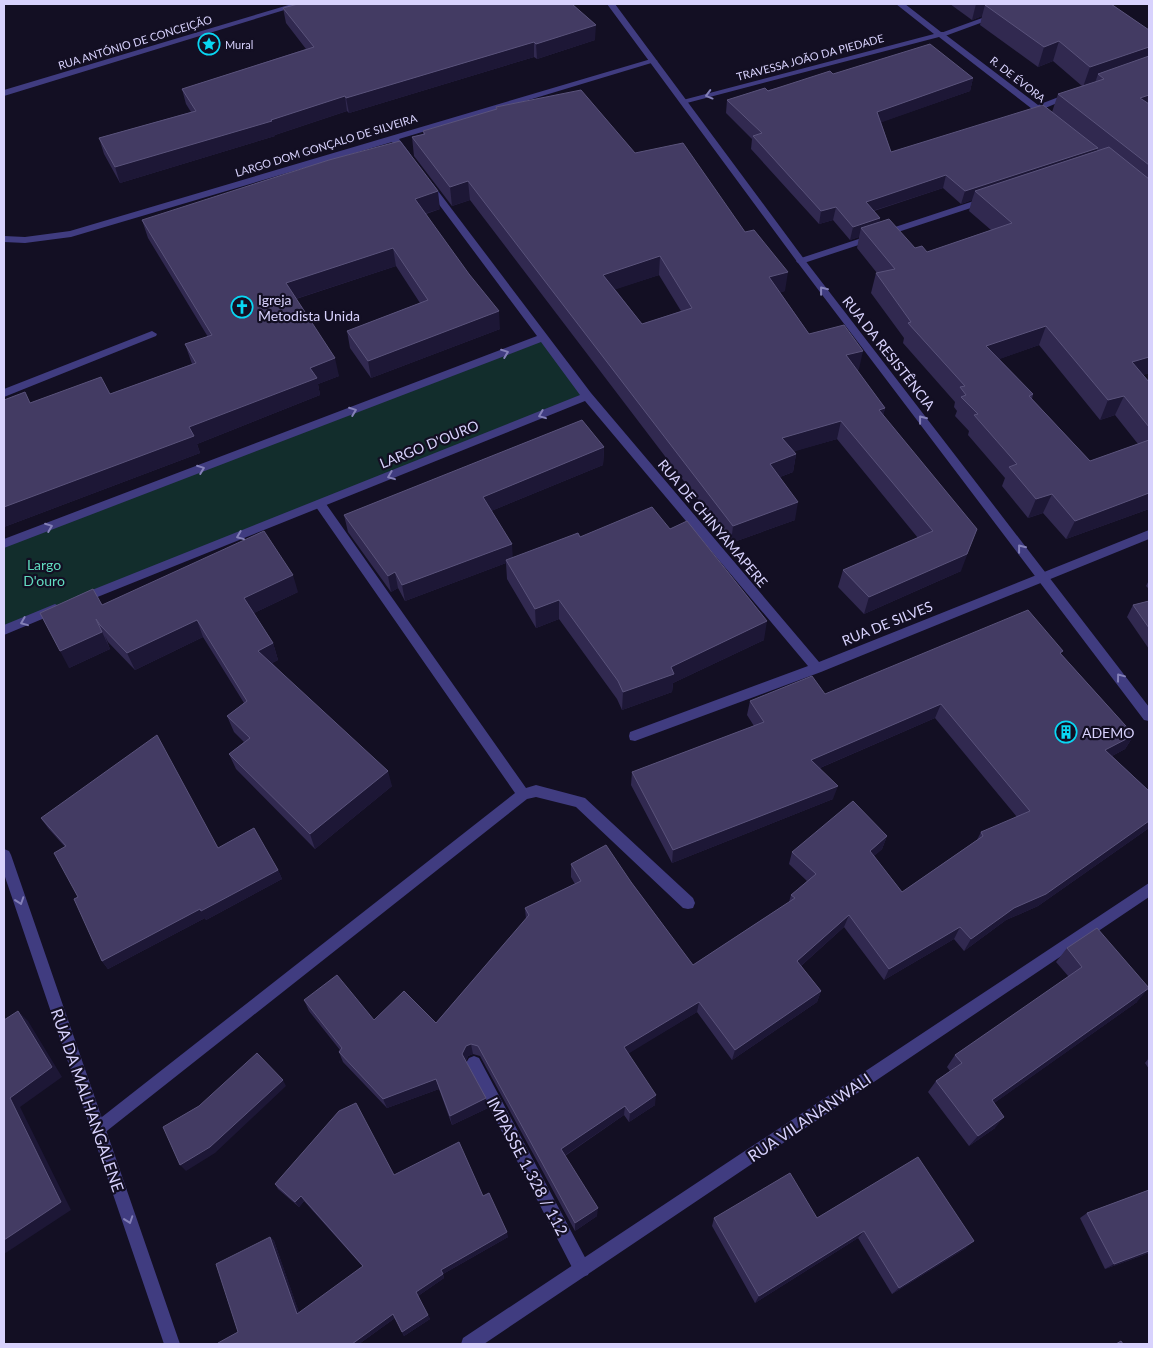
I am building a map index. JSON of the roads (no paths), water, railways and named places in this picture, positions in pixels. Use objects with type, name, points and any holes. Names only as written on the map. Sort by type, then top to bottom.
[{"type":"street","name":"RUA ANTÓNIO DE CONCEIÇÃO","points":[[4,94],[300,4]]},
{"type":"street","name":"RUA DA RESISTÊNCIA","points":[[610,4],[801,261],[1149,716]]},
{"type":"street","name":"R. DE ÉVORA","points":[[900,4],[942,34],[1060,126]]},
{"type":"street","name":"TRAVESSA JOÃO DA PIEDADE","points":[[683,102],[942,34],[1028,4]]},
{"type":"street","name":"LARGO DOM GONÇALO DE SILVEIRA","points":[[4,239],[25,240],[71,234],[654,61]]},
{"type":"street","points":[[1037,108],[1084,91]]},
{"type":"street","points":[[393,137],[410,160]]},
{"type":"street","points":[[4,544],[543,338],[422,175]]},
{"type":"street","points":[[801,261],[1000,196]]},
{"type":"street","points":[[4,394],[152,334]]},
{"type":"street","name":"RUA DE CHINYAMAPERE","points":[[543,338],[587,396],[817,668]]},
{"type":"street","name":"LARGO D'OURO","points":[[4,630],[587,396]]},
{"type":"street","points":[[320,504],[523,794]]},
{"type":"street","name":"RUA DE SILVES","points":[[635,736],[817,668],[1149,534]]},
{"type":"street","points":[[98,1129],[523,794],[536,791],[580,802],[688,903]]},
{"type":"street","name":"RUA DA MALHANGALENE","points":[[4,855],[172,1344]]},
{"type":"street","name":"RUA VILANANWALI","points":[[469,1344],[1149,889]]},
{"type":"street","name":"IMPASSE 1.328 / 112","points":[[474,1063],[582,1269]]},
{"type":"place","name":"Mural","points":[[209,44]]},
{"type":"place","name":"Igreja Metodista Unida","points":[[242,307]]},
{"type":"place","name":"ADEMO","points":[[1066,732]]},
{"type":"park label","name":"Largo D'ouro","points":[[44,572]]}]
